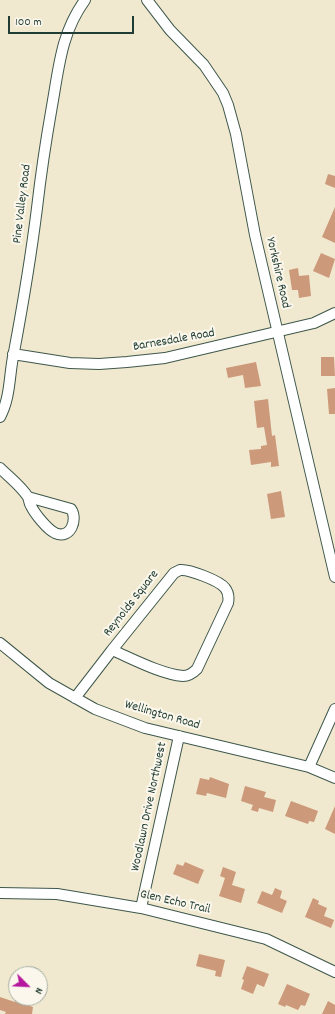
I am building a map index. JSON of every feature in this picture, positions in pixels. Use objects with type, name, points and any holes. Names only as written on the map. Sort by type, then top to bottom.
[{"type":"street","name":"Pine Valley Road","points":[[0,417],[8,395],[13,354],[22,312],[41,167],[65,36],[74,15],[85,0]]},
{"type":"street","name":"Yorkshire Road","points":[[147,0],[170,30],[204,65],[223,93],[228,106],[236,134],[255,235],[332,557],[335,577]]},
{"type":"street","name":"Barnesdale Road","points":[[13,354],[70,364],[99,364],[166,358],[314,323],[335,313]]},
{"type":"street","points":[[0,468],[28,497],[35,511],[55,533],[61,534],[68,532],[73,528],[74,514],[70,509],[28,497]]},
{"type":"street","name":"Reynolds Square","points":[[75,698],[112,650],[174,572],[188,570],[226,588],[229,598],[228,603],[194,673],[184,676],[171,673],[112,650]]},
{"type":"street","name":"Wellington Road","points":[[0,643],[49,683],[95,709],[145,728],[309,767],[335,778]]},
{"type":"street","points":[[309,767],[335,709]]},
{"type":"street","name":"Woodlawn Drive Northwest","points":[[141,908],[179,736]]},
{"type":"street","name":"Glen Echo Trail","points":[[0,893],[57,894],[141,908],[266,939],[335,972]]},
{"type":"building","points":[[328,174],[335,176],[335,188],[325,184]]},
{"type":"building","points":[[335,207],[335,243],[322,237]]},
{"type":"building","points":[[321,253],[335,259],[329,278],[313,271]]},
{"type":"building","points":[[298,268],[299,276],[309,275],[311,296],[299,298],[298,290],[292,290],[289,270]]},
{"type":"building","points":[[321,357],[334,357],[335,376],[321,376]]},
{"type":"building","points":[[256,362],[261,386],[245,388],[243,375],[228,378],[226,368]]},
{"type":"building","points":[[335,388],[335,414],[329,414],[327,389]]},
{"type":"building","points":[[268,399],[272,436],[275,435],[279,466],[271,467],[271,462],[251,465],[249,450],[261,449],[261,446],[267,445],[264,427],[257,428],[254,401]]},
{"type":"building","points":[[281,491],[285,517],[271,519],[267,494]]},
{"type":"building","points":[[210,777],[229,784],[226,798],[207,793],[206,796],[196,794],[200,778],[209,780]]},
{"type":"building","points":[[245,786],[266,792],[264,797],[276,800],[273,812],[259,808],[258,812],[251,810],[253,805],[241,801]]},
{"type":"building","points":[[291,801],[318,811],[314,822],[309,821],[308,824],[285,816]]},
{"type":"building","points":[[335,806],[335,834],[325,829]]},
{"type":"building","points":[[185,862],[204,870],[198,884],[173,874],[177,864],[183,866]]},
{"type":"building","points":[[223,867],[236,872],[232,885],[245,889],[241,903],[219,896],[225,878],[220,876]]},
{"type":"building","points":[[275,888],[282,891],[280,898],[287,901],[282,913],[257,903],[262,891],[272,895]]},
{"type":"building","points":[[313,898],[319,901],[318,904],[327,908],[324,916],[334,920],[331,928],[305,917]]},
{"type":"building","points":[[199,954],[225,960],[221,977],[215,976],[216,971],[196,966]]},
{"type":"building","points":[[247,966],[269,974],[264,987],[257,984],[253,994],[241,989],[244,980],[242,979]]},
{"type":"building","points":[[287,984],[310,994],[305,1006],[301,1005],[298,1010],[286,1005],[285,1007],[278,1004]]},
{"type":"building","points":[[0,997],[8,1000],[8,1006],[33,1007],[32,1014],[5,1014],[6,1012],[0,1010]]},
{"type":"building","points":[[328,1001],[335,1005],[335,1014],[322,1014]]}]
